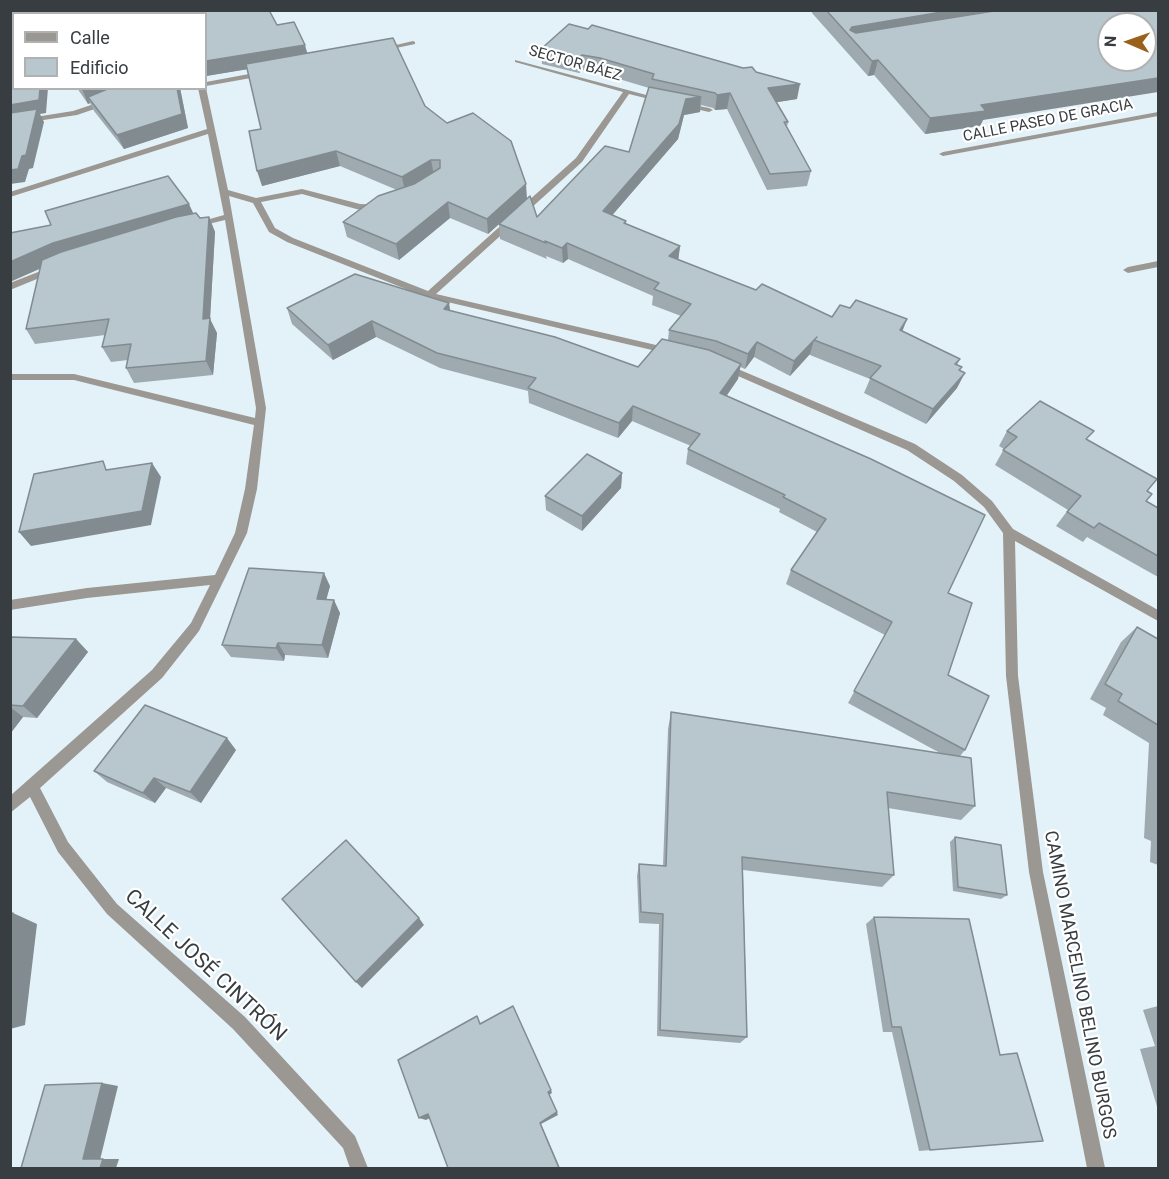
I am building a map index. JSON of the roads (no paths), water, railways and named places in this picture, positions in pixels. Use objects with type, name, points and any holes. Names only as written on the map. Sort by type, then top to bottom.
[{"type":"street","points":[[378,50],[413,43]]},
{"type":"street","name":"SECTOR BÁEZ","points":[[517,61],[626,93],[667,101]]},
{"type":"street","points":[[207,84],[275,71]]},
{"type":"street","points":[[10,806],[157,674],[195,627],[241,533],[251,489],[261,408],[224,192],[202,90]]},
{"type":"street","name":"SECTOR BÁEZ","points":[[429,295],[579,160],[626,93]]},
{"type":"street","points":[[10,123],[74,113],[112,100]]},
{"type":"street","points":[[678,103],[709,110]]},
{"type":"street","name":"CALLE PASEO DE GRACIA","points":[[943,154],[1158,114]]},
{"type":"street","points":[[10,195],[211,130]]},
{"type":"street","points":[[224,192],[256,201],[302,190],[360,207],[387,204]]},
{"type":"street","points":[[256,201],[273,230],[281,235],[429,295],[676,352]]},
{"type":"street","points":[[190,226],[228,217]]},
{"type":"street","points":[[1128,270],[1158,264]]},
{"type":"street","points":[[10,287],[58,267]]},
{"type":"street","points":[[710,360],[911,447],[988,504],[1009,532],[1158,616]]},
{"type":"street","points":[[10,377],[74,377],[260,423]]},
{"type":"street","name":"CAMINO MARCELINO BELINO BURGOS","points":[[1009,532],[1012,676],[1036,872],[1096,1168]]},
{"type":"street","points":[[10,605],[219,579]]},
{"type":"street","name":"CALLE JOSÉ CINTRÓN","points":[[32,786],[63,847],[112,909],[239,1023],[349,1142],[359,1168]]}]
